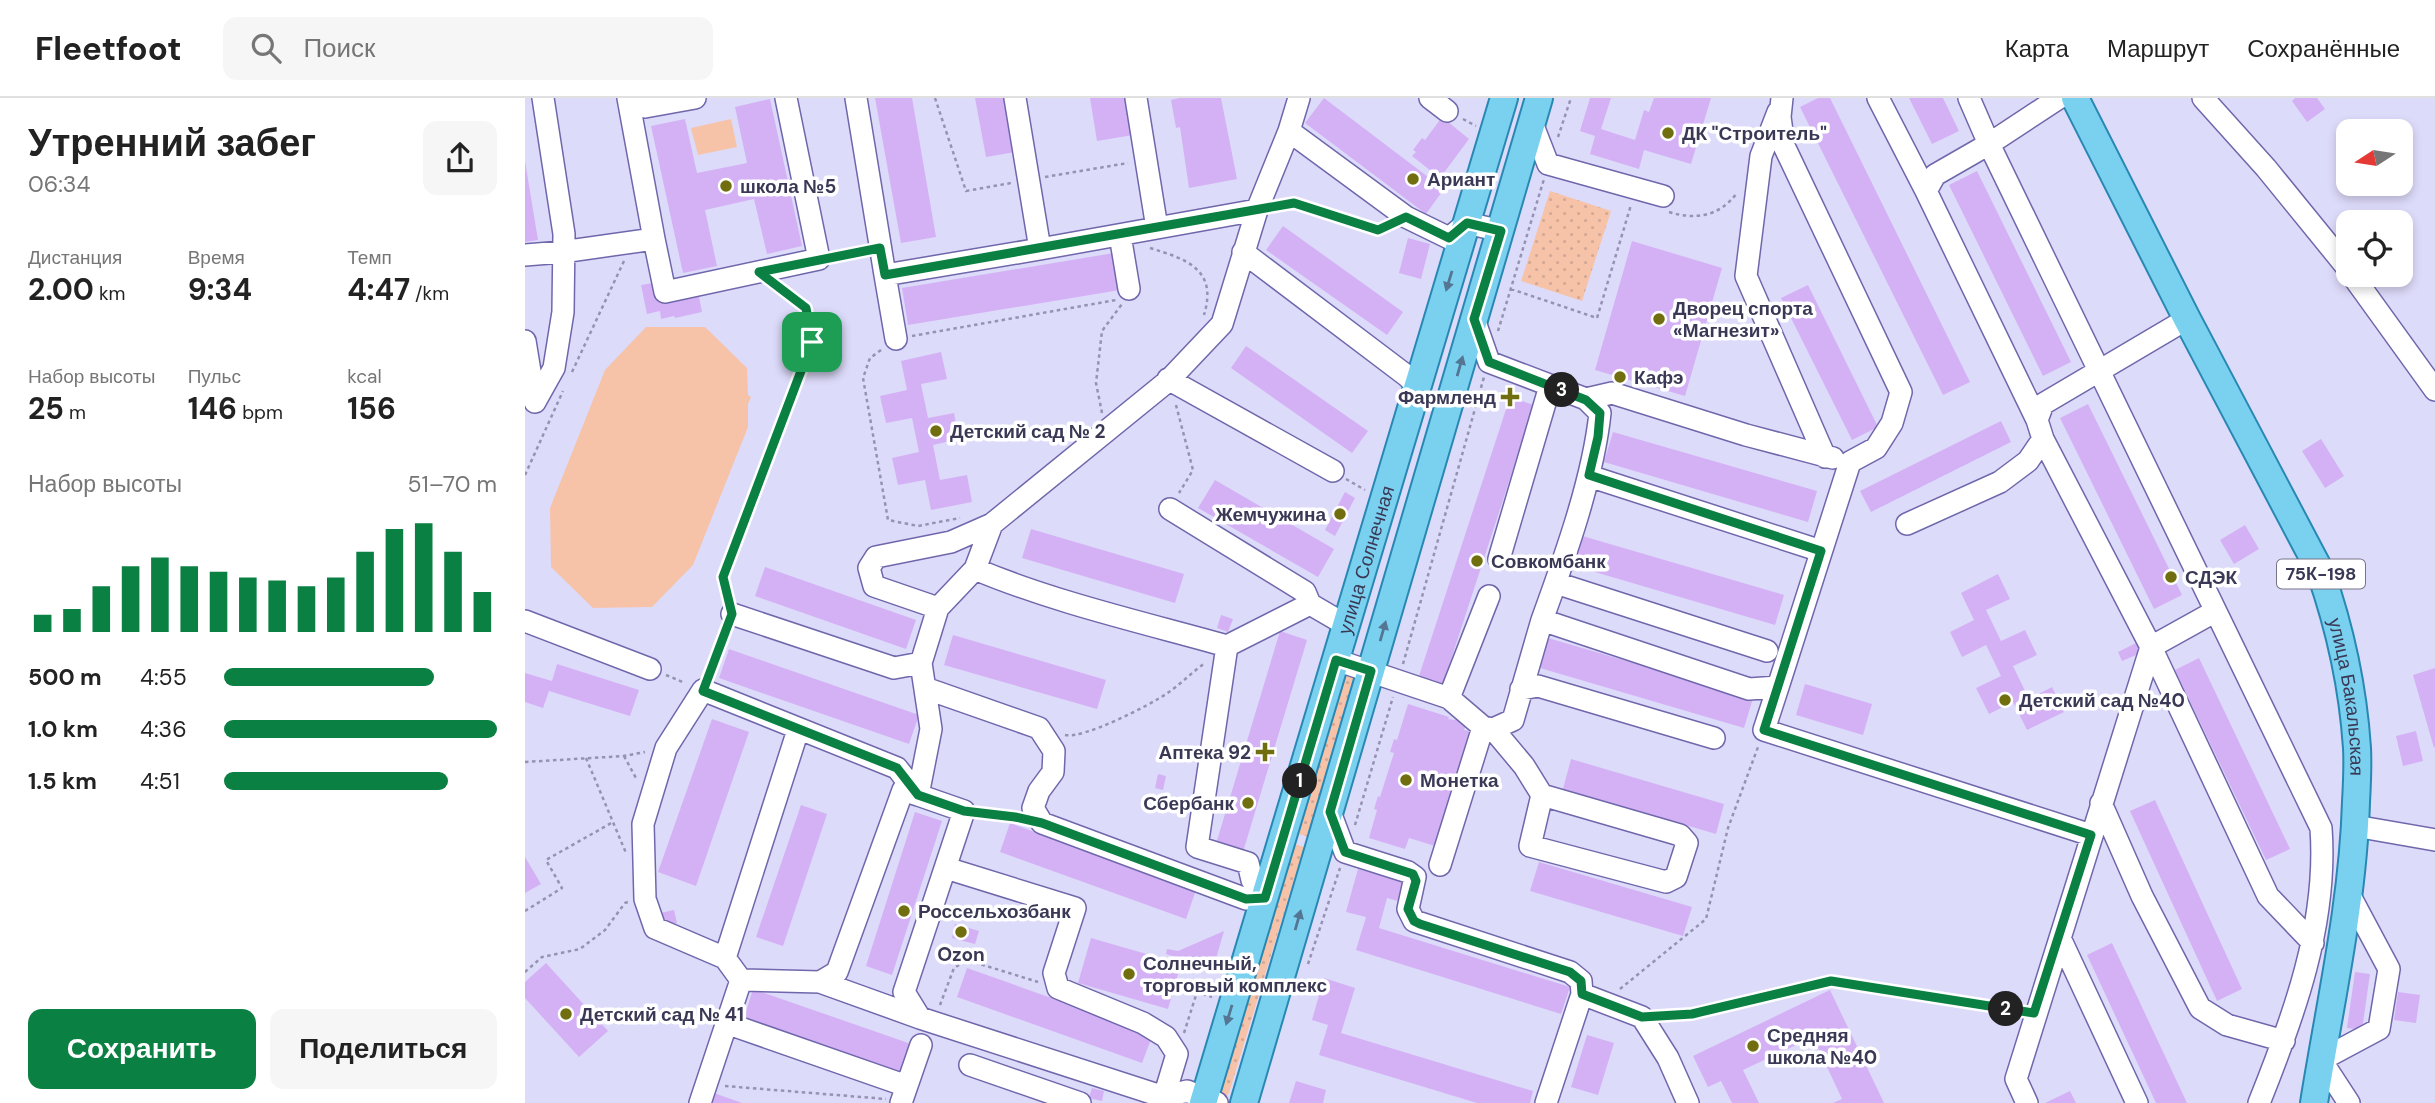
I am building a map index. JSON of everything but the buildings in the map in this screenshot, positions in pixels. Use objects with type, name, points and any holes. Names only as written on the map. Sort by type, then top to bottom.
[{"type":"main road","name":"улица Солнечная","points":[[1208,1102],[1265,898],[1504,98]]},
{"type":"main road","name":"улица Бакальская","points":[[2075,98],[2187,319],[2320,571],[2334,612],[2353,709],[2357,750],[2355,825],[2348,903],[2314,1103]]},
{"type":"main road","name":"улица Солнечная","points":[[1244,1103],[1535,110]]},
{"type":"street","points":[[525,341],[535,402],[554,368],[562,312],[564,234],[543,98]]},
{"type":"street","points":[[628,98],[664,292],[819,259],[786,98]]},
{"type":"street","points":[[636,98],[645,107],[695,98]]},
{"type":"street","points":[[856,98],[896,339]]},
{"type":"street","points":[[1015,98],[1040,248]]},
{"type":"street","points":[[1136,98],[1157,228]]},
{"type":"street","points":[[938,608],[874,586],[869,568],[876,557],[951,542],[992,524],[1168,379],[1222,324],[1257,210],[1289,131],[1299,98]]},
{"type":"street","points":[[1878,98],[1926,191],[2040,429],[2151,647],[2267,896],[2313,943]]},
{"type":"street","points":[[1969,98],[2214,612],[2321,828],[2323,862],[2313,943],[2284,1041],[2259,1103]]},
{"type":"street","points":[[1926,191],[1935,175],[1989,144],[2059,98]]},
{"type":"street","points":[[2203,98],[2266,168],[2336,255]]},
{"type":"street","points":[[1781,102],[1761,156],[1747,276],[1825,457]]},
{"type":"street","points":[[1586,400],[1612,393],[1746,435],[1850,462],[1876,448],[1892,424],[1901,392],[1784,146],[1781,102]]},
{"type":"street","points":[[1535,110],[1548,164],[1664,204]]},
{"type":"street","points":[[1289,131],[1406,217],[1449,238],[1467,223],[1501,231]]},
{"type":"street","points":[[885,275],[1257,210]]},
{"type":"street","points":[[1120,235],[1125,298]]},
{"type":"street","points":[[525,255],[654,239]]},
{"type":"street","points":[[1243,253],[1418,387]]},
{"type":"street","points":[[2361,287],[2435,390]]},
{"type":"street","points":[[1474,319],[1489,362],[1586,400],[1600,413],[1598,437],[1589,475],[1513,720],[1488,728]]},
{"type":"street","points":[[1907,524],[2000,482],[2028,461],[2040,429],[2043,404],[2187,319]]},
{"type":"street","points":[[1168,379],[1333,471]]},
{"type":"street","points":[[1499,559],[1550,386]]},
{"type":"street","points":[[1850,462],[1764,730],[2091,835]]},
{"type":"street","points":[[1589,475],[1821,551]]},
{"type":"street","points":[[1170,509],[1305,592],[1310,604],[1346,625]]},
{"type":"street","points":[[918,795],[931,729],[921,663],[938,608],[975,569],[992,524]]},
{"type":"street","points":[[975,569],[1046,593],[1227,646],[1310,604]]},
{"type":"street","points":[[1556,583],[1767,651]]},
{"type":"street","points":[[1449,698],[1489,596]]},
{"type":"street","points":[[2010,1103],[2034,1013],[2151,647],[2214,612]]},
{"type":"street","points":[[732,614],[894,668],[921,663]]},
{"type":"street","points":[[1542,620],[1749,689],[1778,687]]},
{"type":"street","points":[[525,621],[650,668]]},
{"type":"street","points":[[1227,646],[1197,847],[1248,863],[1252,880],[1265,898]]},
{"type":"street","points":[[1336,660],[1449,698],[1488,728],[1524,766],[1542,795],[1680,835],[1688,843],[1676,877],[1666,882],[1530,846],[1542,795]]},
{"type":"street","points":[[1521,689],[1538,686],[1714,738]]},
{"type":"street","points":[[925,688],[1039,728],[1054,751],[1053,772],[1039,791],[1033,808],[1042,823],[1246,899],[1265,898]]},
{"type":"street","points":[[741,980],[725,958],[655,928],[645,899],[643,824],[649,801],[666,748],[703,691],[897,768],[918,795]]},
{"type":"street","points":[[1440,865],[1488,728]]},
{"type":"street","points":[[725,958],[798,730]]},
{"type":"street","points":[[820,982],[838,972],[902,790],[918,795],[964,811],[904,992],[927,1019]]},
{"type":"street","points":[[2101,803],[2142,896],[2200,1008],[2227,1025],[2284,1041]]},
{"type":"street","points":[[1330,812],[1345,852],[1408,872],[1415,877],[1408,909],[1414,921],[1570,972],[1581,981],[1582,994],[1546,1103]]},
{"type":"street","points":[[2355,825],[2435,840]]},
{"type":"street","points":[[946,867],[1075,908],[1054,973],[1058,988],[1143,1023],[1166,1037],[1177,1054],[1164,1097]]},
{"type":"street","points":[[2318,905],[2348,903],[2389,969],[2379,1029],[2321,1060],[2349,1103]]},
{"type":"street","points":[[2060,938],[2137,1103]]},
{"type":"street","points":[[741,980],[820,982],[927,1019],[1124,1094],[1164,1097],[1187,1091],[1208,1102]]},
{"type":"street","points":[[700,1103],[741,980]]},
{"type":"street","points":[[1582,994],[1642,1017],[1668,1058],[1688,1103]]},
{"type":"street","points":[[726,1023],[901,1096],[921,1045]]},
{"type":"street","points":[[969,1065],[1080,1103]]},
{"type":"street","points":[[2016,1079],[2027,1103]]},
{"type":"path","points":[[935,98],[966,191],[1118,164]]},
{"type":"path","points":[[1438,104],[1482,129]]},
{"type":"path","points":[[1355,825],[1542,186]]},
{"type":"path","points":[[1664,204],[1687,218],[1708,216],[1731,202],[1738,192]]},
{"type":"path","points":[[1257,210],[1294,203],[1378,230],[1406,217]]},
{"type":"path","points":[[1511,289],[1597,318],[1629,211]]},
{"type":"path","points":[[1120,235],[1127,244],[1183,258],[1199,270],[1207,297],[1202,325]]},
{"type":"path","points":[[570,376],[633,242]]},
{"type":"path","points":[[819,259],[880,248]]},
{"type":"path","points":[[703,691],[732,614],[723,577],[812,342],[806,308],[759,272]]},
{"type":"path","points":[[992,524],[978,514],[918,526],[888,520],[863,378],[870,358],[896,339],[1125,298]]},
{"type":"path","points":[[1106,430],[1096,383],[1102,331],[1125,298]]},
{"type":"path","points":[[1168,379],[1193,470],[1170,509]]},
{"type":"path","points":[[525,475],[564,389]]},
{"type":"path","points":[[525,460],[530,462]]},
{"type":"path","points":[[1333,471],[1370,493]]},
{"type":"path","points":[[1039,728],[1073,737],[1113,722],[1168,693],[1227,646]]},
{"type":"path","points":[[1611,997],[1706,919],[1728,828],[1764,730]]},
{"type":"path","points":[[525,762],[624,756],[649,801]]},
{"type":"path","points":[[586,758],[629,861]]},
{"type":"path","points":[[964,811],[1042,823]]},
{"type":"path","points":[[525,911],[562,888],[546,860],[613,822]]},
{"type":"path","points":[[525,972],[542,957],[580,948],[605,930],[625,902],[645,899]]},
{"type":"path","points":[[927,1019],[954,968],[967,960],[1058,988]]},
{"type":"path","points":[[1642,1017],[1692,1014],[1831,981],[2034,1013]]},
{"type":"path","points":[[1177,1054],[1197,992],[1216,998]]},
{"type":"path","points":[[714,1085],[901,1096]]},
{"type":"shaded area","points":[[731,119],[737,147],[698,155],[691,128]]},
{"type":"shaded area","points":[[1550,191],[1611,211],[1582,301],[1521,281]]},
{"type":"shaded area","points":[[646,327],[705,327],[747,368],[748,395],[751,397],[748,404],[748,427],[693,565],[652,607],[593,608],[551,567],[550,508],[605,370]]},
{"type":"shaded area","points":[[1346,670],[1356,672],[1309,837],[1299,834]]},
{"type":"shaded area","points":[[1294,844],[1304,847],[1229,1093],[1224,1098],[1219,1094]]},
{"type":"place","name":"ДК \"Строитель\"","points":[[1668,133]]},
{"type":"place","name":"Ариант","points":[[1413,179]]},
{"type":"place","name":"школа №5","points":[[726,186]]},
{"type":"place","name":"Дворец спорта «Магнезит»","points":[[1659,319]]},
{"type":"place","name":"Кафэ","points":[[1620,377]]},
{"type":"place","name":"Фармленд","points":[[1510,397]]},
{"type":"place","name":"Детский сад № 2","points":[[936,431]]},
{"type":"place","name":"Жемчужина","points":[[1340,514]]},
{"type":"place","name":"Совкомбанк","points":[[1477,561]]},
{"type":"place","name":"СДЭК","points":[[2171,577]]},
{"type":"place","name":"Детский сад №40","points":[[2005,700]]},
{"type":"place","name":"Аптека 92","points":[[1265,752]]},
{"type":"place","name":"Монетка","points":[[1406,780]]},
{"type":"place","name":"Сбербанк","points":[[1248,803]]},
{"type":"place","name":"Россельхозбанк","points":[[904,911]]},
{"type":"place","name":"Ozon","points":[[961,932]]},
{"type":"place","name":"Солнечный, торговый комплекс","points":[[1129,974]]},
{"type":"place","name":"Детский сад № 41","points":[[566,1014]]},
{"type":"place","name":"Средняя школа №40","points":[[1753,1046]]},
{"type":"route","points":[[1294,203],[1378,230],[1406,217],[1449,238],[1467,223],[1501,231],[1474,319],[1489,362],[1586,400],[1600,413],[1598,437],[1589,475],[1821,551],[1764,730],[2091,835],[2034,1013],[1831,981],[1692,1014],[1642,1017],[1582,994],[1581,981],[1570,972],[1414,921],[1408,909],[1416,881],[1413,874],[1345,852],[1330,812],[1371,671],[1336,660],[1265,898],[1246,899],[1042,823],[964,811],[918,795],[897,768],[703,691],[732,614],[723,577],[812,342],[806,308],[759,272],[880,248],[885,275],[1294,203]]}]
